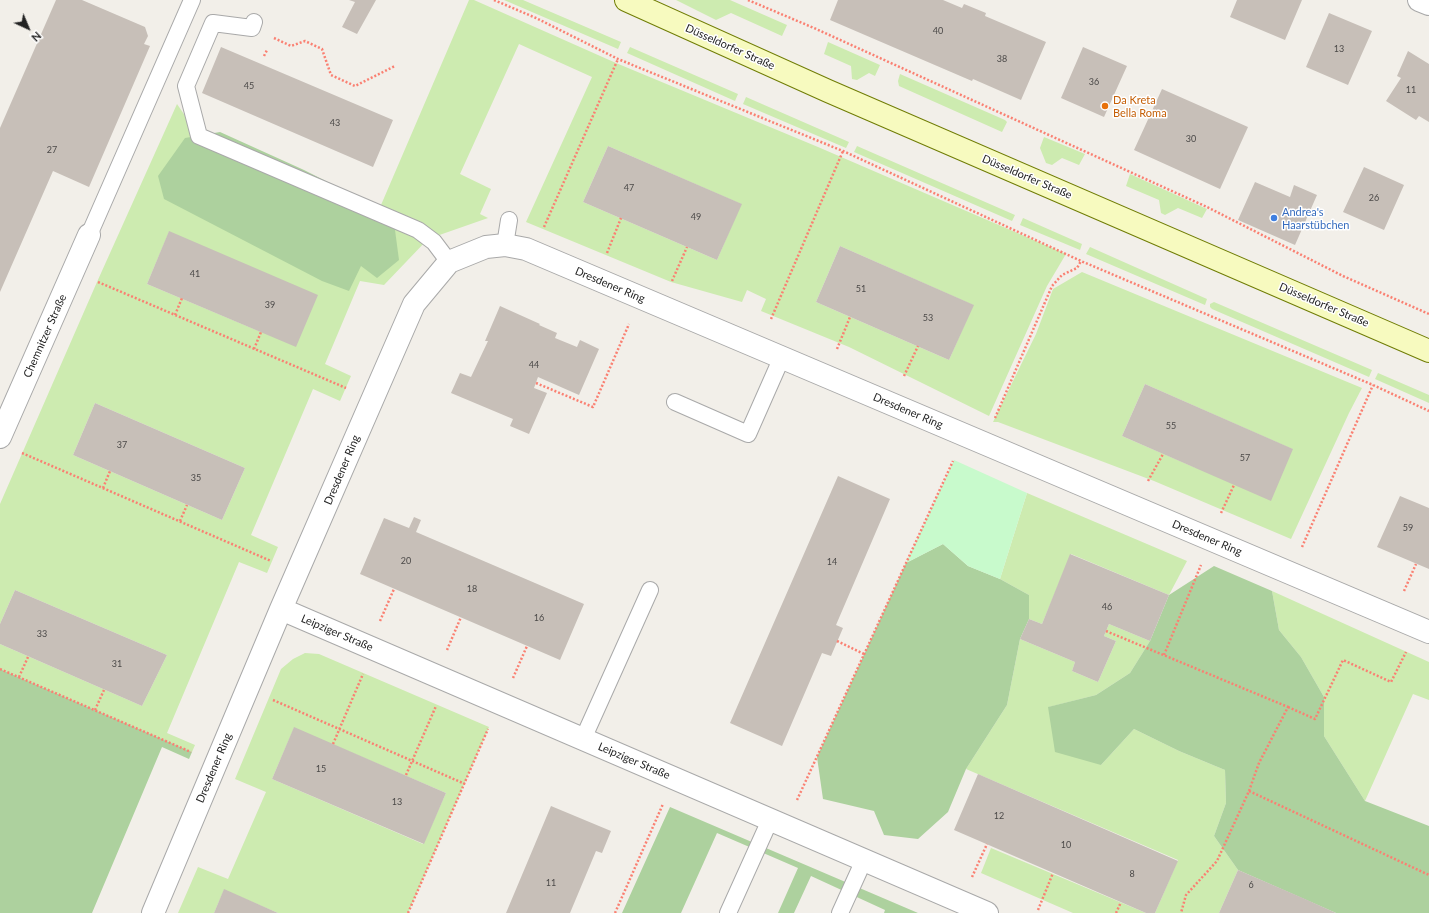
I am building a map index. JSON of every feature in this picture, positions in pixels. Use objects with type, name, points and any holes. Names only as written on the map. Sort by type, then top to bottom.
[{"type":"main road","name":"Düsseldorfer Straße","points":[[626,0],[843,97],[1429,351]]},
{"type":"street","points":[[1420,0],[1429,4]]},
{"type":"street","name":"Chemnitzer Straße","points":[[8,444],[73,272],[90,234]]},
{"type":"street","name":"Dresdener Ring","points":[[153,913],[281,609],[414,304],[449,262],[486,247],[505,245],[526,249],[1429,632]]},
{"type":"street","name":"Leipziger Straße","points":[[281,609],[987,913]]},
{"type":"lane","points":[[90,234],[192,0]]},
{"type":"lane","points":[[254,22],[252,28],[213,23],[186,86],[198,136],[418,230],[434,242],[449,262]]},
{"type":"lane","points":[[505,245],[509,220]]},
{"type":"lane","points":[[675,402],[748,434],[782,357]]},
{"type":"lane","points":[[583,739],[650,590]]},
{"type":"lane","points":[[728,913],[770,820]]},
{"type":"lane","points":[[840,913],[864,860]]},
{"type":"path","points":[[494,0],[536,18],[618,59],[843,152],[1081,261],[1373,385],[1429,411]]},
{"type":"path","points":[[748,0],[814,28],[1208,207],[1343,276],[1429,314]]},
{"type":"path","points":[[272,37],[291,46],[305,41],[322,49],[331,75],[355,86],[395,66]]},
{"type":"path","points":[[544,228],[618,59]]},
{"type":"path","points":[[770,319],[843,152]]},
{"type":"path","points":[[606,255],[621,218]]},
{"type":"path","points":[[671,282],[687,247]]},
{"type":"path","points":[[795,805],[864,654],[1052,286],[1062,275],[1077,268],[1081,261]]},
{"type":"path","points":[[73,272],[346,388]]},
{"type":"path","points":[[175,315],[182,298]]},
{"type":"path","points":[[536,383],[593,408],[632,317]]},
{"type":"path","points":[[837,349],[850,317]]},
{"type":"path","points":[[254,348],[261,332]]},
{"type":"path","points":[[904,376],[918,346]]},
{"type":"path","points":[[1299,553],[1373,385]]},
{"type":"path","points":[[8,444],[103,488],[272,561]]},
{"type":"path","points":[[1147,484],[1163,454]]},
{"type":"path","points":[[103,488],[110,472]]},
{"type":"path","points":[[1219,519],[1234,484]]},
{"type":"path","points":[[180,521],[187,505]]},
{"type":"path","points":[[1164,655],[1203,561]]},
{"type":"path","points":[[1402,597],[1416,564]]},
{"type":"path","points":[[379,623],[394,589]]},
{"type":"path","points":[[446,652],[461,618]]},
{"type":"path","points":[[1106,631],[1288,707],[1314,720],[1343,660],[1391,682],[1408,648]]},
{"type":"path","points":[[837,641],[864,654]]},
{"type":"path","points":[[512,681],[527,646]]},
{"type":"path","points":[[18,677],[28,657]]},
{"type":"path","points":[[0,669],[192,752]]},
{"type":"path","points":[[333,744],[364,672]]},
{"type":"path","points":[[95,710],[104,690]]},
{"type":"path","points":[[269,698],[465,784]]},
{"type":"path","points":[[406,775],[437,704]]},
{"type":"path","points":[[1181,913],[1186,895],[1217,861],[1249,791],[1259,762],[1288,707]]},
{"type":"path","points":[[408,913],[489,727]]},
{"type":"path","points":[[1249,791],[1429,875]]},
{"type":"path","points":[[615,913],[663,804]]},
{"type":"path","points":[[970,881],[987,844]]},
{"type":"path","points":[[1038,910],[1053,873]]},
{"type":"path","points":[[1116,913],[1121,902]]},
{"type":"green space","points":[[469,0],[474,0],[616,63],[818,147],[1066,254],[1047,286],[989,416],[849,347],[761,311],[766,299],[747,290],[742,302],[671,282],[526,222],[592,77],[519,44],[460,174],[491,189],[480,214],[488,218],[428,239],[384,285],[360,281],[325,364],[351,376],[340,401],[313,389],[251,535],[278,547],[267,573],[239,562],[167,733],[195,745],[192,752],[0,669],[0,644],[142,706],[167,655],[15,590],[0,624],[0,504],[177,104],[199,136],[362,266],[393,215],[381,205]],"holes":[[[608,146],[741,204],[717,260],[583,202]],[[169,232],[261,332],[147,284]],[[840,246],[973,305],[949,360],[816,302]],[[95,403],[245,468],[222,520],[73,455]]]},
{"type":"green space","points":[[504,0],[523,0],[621,42],[618,49]]},
{"type":"green space","points":[[676,0],[730,0],[787,25],[782,36],[731,13],[716,20]]},
{"type":"green space","points":[[828,42],[880,65],[875,76],[869,73],[857,80],[852,79],[851,66],[824,54]]},
{"type":"green space","points":[[630,47],[738,94],[735,101],[627,53]]},
{"type":"green space","points":[[900,74],[1005,120],[1007,122],[1002,132],[899,86],[898,81]]},
{"type":"green space","points":[[746,97],[849,142],[846,148],[743,104]]},
{"type":"green space","points":[[220,132],[304,170],[393,215],[399,260],[377,278],[361,266],[349,291],[322,281],[164,199],[158,176],[185,138]]},
{"type":"green space","points":[[1044,137],[1085,154],[1079,165],[1062,158],[1052,165],[1046,163],[1040,148]]},
{"type":"green space","points":[[857,146],[1015,215],[1012,221],[854,152]]},
{"type":"green space","points":[[1130,174],[1207,209],[1202,218],[1178,208],[1165,215],[1161,213],[1159,200],[1126,186]]},
{"type":"green space","points":[[1023,218],[1082,244],[1080,250],[1020,225]]},
{"type":"green space","points":[[1090,247],[1207,299],[1205,305],[1086,254]]},
{"type":"green space","points":[[1082,272],[1362,388],[1291,539],[1154,481],[998,422],[993,422],[1036,334],[1053,289]],"holes":[[[1145,384],[1292,449],[1196,468],[1122,436]]]},
{"type":"green space","points":[[1214,302],[1372,370],[1369,377],[1212,309],[1210,304]]},
{"type":"green space","points":[[1378,373],[1429,395],[1429,403],[1375,379]]},
{"type":"green space","points":[[954,460],[1027,493],[1000,579],[968,566],[943,544],[906,563]]},
{"type":"green space","points":[[1027,493],[1187,561],[1169,595],[1071,554],[1042,624],[1029,619],[1029,595],[1000,579]]},
{"type":"green space","points":[[943,544],[968,566],[1000,579],[1029,595],[1029,619],[1020,639],[1007,705],[966,769],[948,812],[918,839],[884,835],[874,811],[823,799],[817,757],[906,563]]},
{"type":"green space","points":[[1214,566],[1272,591],[1279,630],[1301,657],[1324,697],[1324,736],[1365,801],[1429,826],[1429,913],[1336,913],[1238,870],[1214,836],[1226,803],[1225,770],[1179,751],[1134,729],[1101,765],[1055,752],[1048,707],[1096,695],[1130,673],[1150,641],[1169,595]]},
{"type":"green space","points":[[1272,591],[1429,662],[1429,700],[1413,694],[1365,801],[1324,736],[1324,697],[1301,657],[1279,630]]},
{"type":"green space","points":[[1109,624],[1150,641],[1130,673],[1096,695],[1049,707],[1101,765],[1134,729],[1179,751],[1225,770],[1226,803],[1214,836],[1238,870],[1219,913],[1155,913],[1178,860],[966,769],[1007,705],[1020,639],[1075,662],[1072,671],[1098,682],[1116,641],[1104,636]]},
{"type":"green space","points":[[305,653],[319,654],[489,727],[408,913],[278,913],[224,890],[214,913],[178,913],[198,867],[228,879],[266,792],[235,779],[281,669],[293,659]],"holes":[[[294,728],[446,793],[423,844],[272,779]]]},
{"type":"green space","points":[[0,669],[192,752],[189,759],[162,747],[92,913],[0,913]]},
{"type":"green space","points":[[670,807],[918,913],[884,913],[885,910],[811,876],[794,913],[778,913],[798,868],[717,833],[681,913],[622,913]]},
{"type":"green space","points":[[991,848],[1146,913],[1073,913],[981,873]]},
{"type":"building","points":[[56,0],[82,0],[145,27],[148,36],[144,44],[150,46],[89,187],[53,171],[0,292],[0,128]]},
{"type":"building","points":[[349,0],[376,0],[357,34],[342,27],[355,2]]},
{"type":"building","points":[[838,0],[943,0],[962,8],[964,4],[986,13],[985,16],[1046,42],[1021,100],[973,79],[972,81],[830,20]]},
{"type":"building","points":[[1237,0],[1302,0],[1285,40],[1230,17]]},
{"type":"building","points":[[1329,13],[1372,31],[1348,85],[1306,67]]},
{"type":"building","points":[[221,47],[393,120],[373,167],[202,93]]},
{"type":"building","points":[[1083,47],[1127,66],[1104,117],[1061,98]]},
{"type":"building","points":[[1408,51],[1429,64],[1429,122],[1419,116],[1416,120],[1386,101],[1401,78],[1397,76]]},
{"type":"building","points":[[1162,89],[1248,127],[1220,189],[1134,150]]},
{"type":"building","points":[[608,146],[742,204],[717,260],[583,202]]},
{"type":"building","points":[[1364,167],[1404,185],[1384,230],[1343,212]]},
{"type":"building","points":[[1255,182],[1290,197],[1294,185],[1317,195],[1295,245],[1238,220]]},
{"type":"building","points":[[169,231],[318,295],[296,347],[147,284]]},
{"type":"building","points":[[840,246],[974,305],[949,360],[816,302]]},
{"type":"building","points":[[500,306],[557,333],[555,338],[577,347],[580,340],[599,349],[579,395],[538,377],[534,388],[547,393],[529,434],[510,426],[513,419],[451,393],[460,373],[471,377],[488,341],[485,341]]},
{"type":"building","points":[[1145,384],[1293,449],[1271,501],[1122,436]]},
{"type":"building","points":[[95,403],[245,468],[222,520],[73,455]]},
{"type":"building","points":[[838,476],[890,499],[836,625],[843,628],[831,656],[822,653],[782,746],[730,723]]},
{"type":"building","points":[[1400,496],[1429,508],[1429,569],[1377,547]]},
{"type":"building","points":[[414,517],[421,520],[416,532],[584,604],[560,660],[360,574],[384,518],[409,528]]},
{"type":"building","points":[[1070,554],[1169,595],[1150,641],[1109,624],[1104,636],[1116,641],[1098,682],[1072,671],[1075,662],[1020,639],[1029,619],[1042,624]]},
{"type":"building","points":[[15,590],[167,655],[142,706],[0,644],[0,624]]},
{"type":"building","points":[[294,727],[446,793],[424,844],[272,779]]},
{"type":"building","points":[[978,774],[1178,861],[1155,913],[1146,913],[954,830]]},
{"type":"building","points":[[551,806],[611,831],[602,853],[596,851],[570,913],[506,913]]},
{"type":"building","points":[[1238,870],[1305,899],[1336,913],[1219,913]]},
{"type":"building","points":[[224,889],[278,913],[214,913]]},
{"type":"place","name":"Da Kreta Bella Roma","points":[[1105,106]]},
{"type":"place","name":"Andrea's Haarstübchen","points":[[1274,218]]}]
